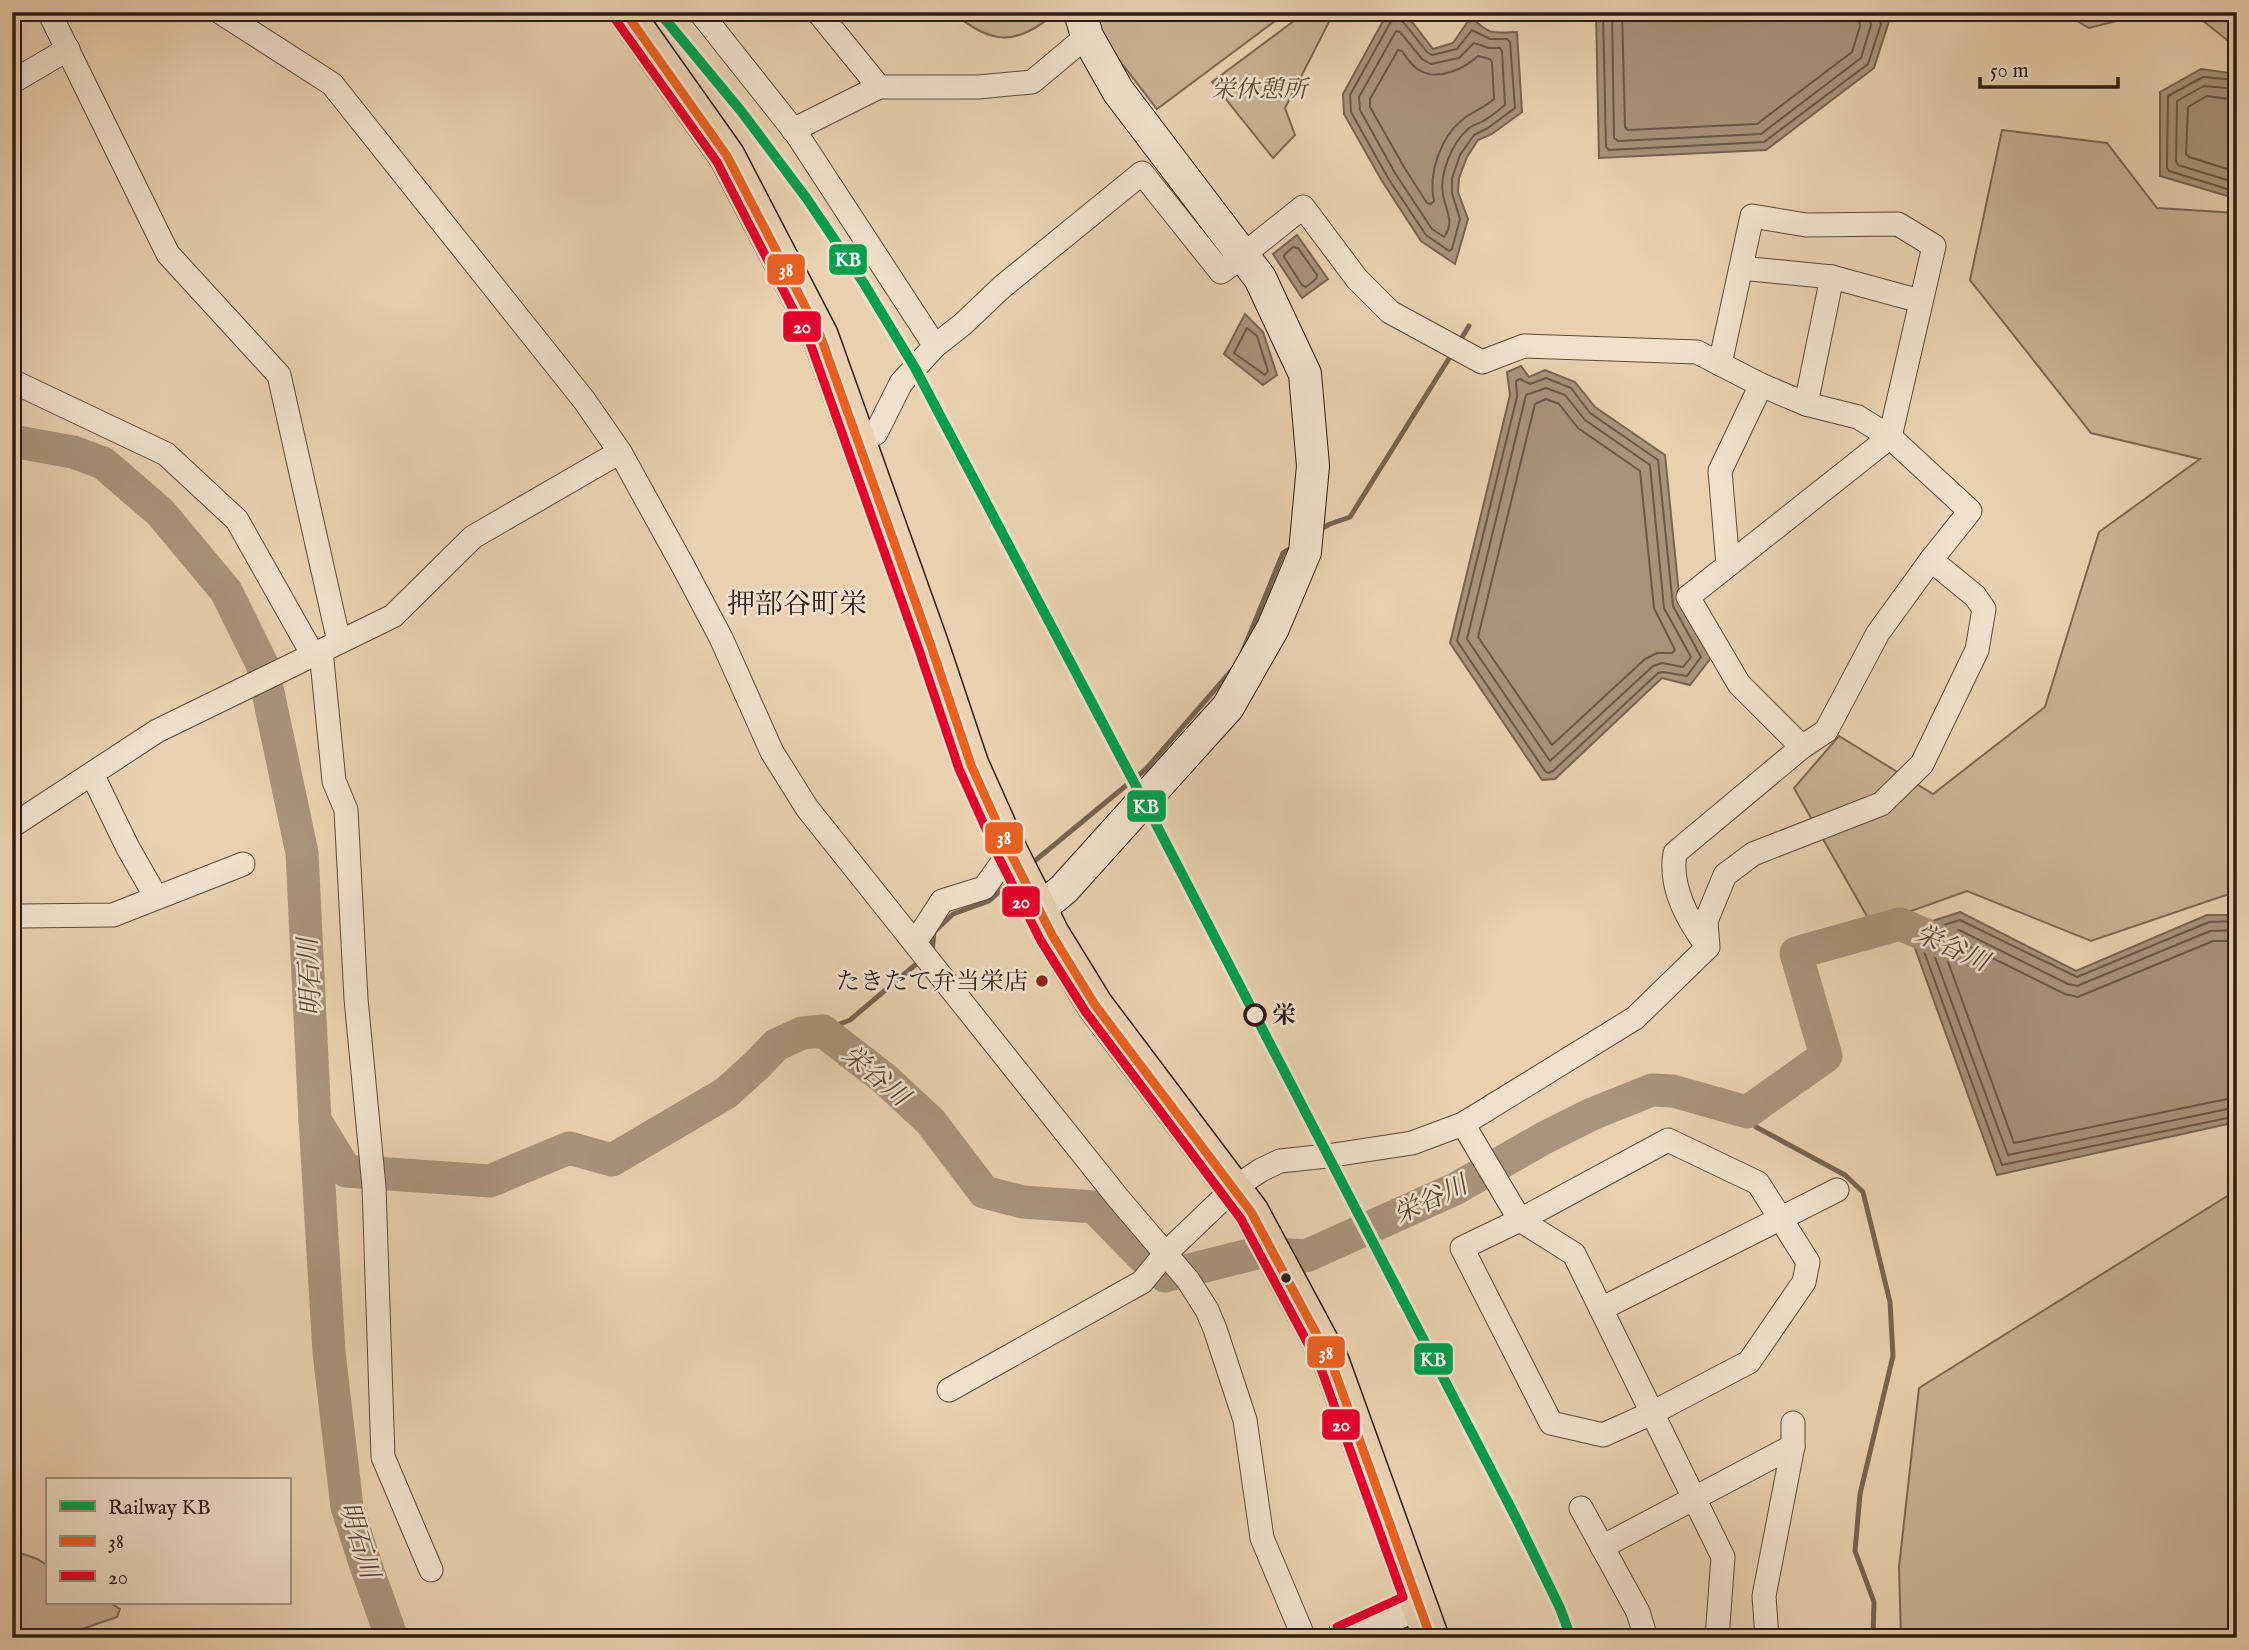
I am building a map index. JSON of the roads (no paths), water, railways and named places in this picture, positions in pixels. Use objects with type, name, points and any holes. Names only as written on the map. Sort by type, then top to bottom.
[{"type":"main road","points":[[625,12],[727,156],[820,335],[971,765],[1052,935],[1095,1005],[1251,1212],[1331,1362],[1431,1638]]},
{"type":"street","points":[[49,12],[168,254],[279,375],[325,649],[334,781],[346,810],[356,999],[374,1187],[383,1458],[430,1570]]},
{"type":"street","points":[[220,12],[332,84],[584,400],[620,453],[721,638],[772,752],[807,808],[924,953],[1167,1266],[1207,1310],[1245,1420],[1262,1538],[1304,1638]]},
{"type":"street","points":[[700,12],[793,130],[935,346]]},
{"type":"street","points":[[818,12],[879,87]]},
{"type":"street","points":[[793,130],[879,87],[978,87],[1032,82],[1084,24],[1118,91],[1245,253],[1260,278],[1304,374],[1313,466],[1305,552],[1273,628],[1227,707],[1064,889],[1023,876],[942,901],[924,953]]},
{"type":"street","points":[[12,82],[68,50]]},
{"type":"street","points":[[859,443],[876,433],[901,383],[935,346],[1002,287],[1142,173],[1221,272],[1303,207],[1357,279],[1390,312],[1482,362],[1524,345],[1697,352],[1761,385],[1807,404],[1858,417],[1890,438],[1970,511],[1878,633],[1826,731],[1802,747],[1675,853],[1673,865],[1682,905],[1693,928],[1707,947]]},
{"type":"street","points":[[1720,364],[1752,216],[1806,225],[1898,224],[1934,246],[1890,438],[1688,597],[1739,684],[1802,747]]},
{"type":"street","points":[[1741,268],[1832,277],[1920,301]]},
{"type":"street","points":[[1807,404],[1832,277]]},
{"type":"street","points":[[12,381],[166,454],[237,520],[325,649]]},
{"type":"street","points":[[1728,565],[1720,471],[1761,385]]},
{"type":"street","points":[[12,826],[157,731],[393,616],[472,537],[620,453]]},
{"type":"street","points":[[949,1390],[1167,1266],[1234,1188],[1261,1170],[1280,1161],[1412,1143],[1463,1124],[1635,1018],[1707,947],[1706,921],[1725,875],[1753,855],[1881,804],[1922,764],[1977,650],[1984,610],[1975,596],[1931,560]]},
{"type":"street","points":[[92,774],[128,848],[156,897]]},
{"type":"street","points":[[21,916],[113,915],[243,864]]},
{"type":"street","points":[[1463,1124],[1520,1220],[1574,1254],[1723,1557],[1717,1638]]},
{"type":"street","points":[[1668,1140],[1758,1183],[1808,1262],[1804,1282],[1749,1362],[1652,1413],[1603,1435],[1551,1423],[1462,1248],[1520,1220],[1668,1140]]},
{"type":"street","points":[[1601,1309],[1837,1190]]},
{"type":"street","points":[[1767,1638],[1764,1596],[1793,1446],[1793,1423]]},
{"type":"street","points":[[1602,1547],[1793,1446]]},
{"type":"street","points":[[1581,1508],[1637,1612],[1646,1638]]},
{"type":"street","points":[[1342,1638],[1418,1604]]},
{"type":"water","points":[[1388,12],[1400,12],[1409,18],[1433,49],[1453,43],[1471,17],[1491,32],[1517,32],[1522,112],[1492,134],[1478,140],[1467,157],[1459,178],[1458,192],[1468,219],[1455,264],[1421,241],[1382,181],[1344,114],[1343,94]]},
{"type":"water","points":[[1596,12],[1877,12],[1890,18],[1874,68],[1766,150],[1599,158]]},
{"type":"water","points":[[2201,69],[2237,74],[2237,199],[2160,176],[2160,92]]},
{"type":"water","points":[[1297,235],[1328,279],[1302,298],[1273,254]]},
{"type":"water","points":[[1245,314],[1263,332],[1277,375],[1263,385],[1224,354]]},
{"type":"water","points":[[1521,366],[1529,377],[1545,370],[1575,382],[1595,407],[1665,455],[1680,604],[1711,658],[1690,685],[1662,678],[1555,779],[1542,780],[1450,643],[1510,395],[1507,372]]},
{"type":"water","points":[[1960,912],[2076,971],[2207,915],[2237,915],[2237,1122],[1997,1175],[1908,929]]},
{"type":"waterway","points":[[1458,344],[1469,326]]},
{"type":"waterway","points":[[1319,530],[1350,517],[1453,352]]},
{"type":"waterway","name":"明石川","points":[[12,441],[73,452],[103,463],[160,512],[226,591],[262,664],[302,853],[329,1352],[347,1507],[392,1638]]},
{"type":"waterway","points":[[1242,653],[1283,553],[1293,547]]},
{"type":"waterway","points":[[1031,864],[1146,769],[1232,670]]},
{"type":"waterway","points":[[932,952],[934,932],[953,914],[989,901],[1010,882]]},
{"type":"waterway","name":"栄谷川","points":[[315,1120],[346,1171],[490,1181],[569,1148],[612,1160],[726,1093],[776,1045],[802,1033],[823,1031],[886,1080],[931,1122],[984,1192],[1023,1202],[1094,1207],[1165,1276],[1257,1253],[1306,1256],[1455,1189],[1592,1114],[1652,1090],[1673,1091],[1747,1112],[1826,1056],[1796,953],[1900,924],[1949,945]]},
{"type":"waterway","points":[[823,1031],[850,1020],[921,960]]},
{"type":"waterway","points":[[1747,1112],[1756,1127],[1845,1175],[1863,1192],[1890,1302],[1893,1356],[1860,1494],[1855,1551],[1874,1602],[1873,1638]]},
{"type":"rail line","name":"KB","points":[[659,12],[741,111],[807,199],[863,282],[915,368],[1156,824],[1516,1518],[1560,1608],[1571,1638]]},
{"type":"place","name":"たきたて弁当栄店","points":[[1042,981]]},
{"type":"place","name":"栄","points":[[1255,1015]]},
{"type":"district","name":"押部谷町栄","points":[[797,603]]},
{"type":"park label","name":"栄休憩所","points":[[1259,89]]}]
